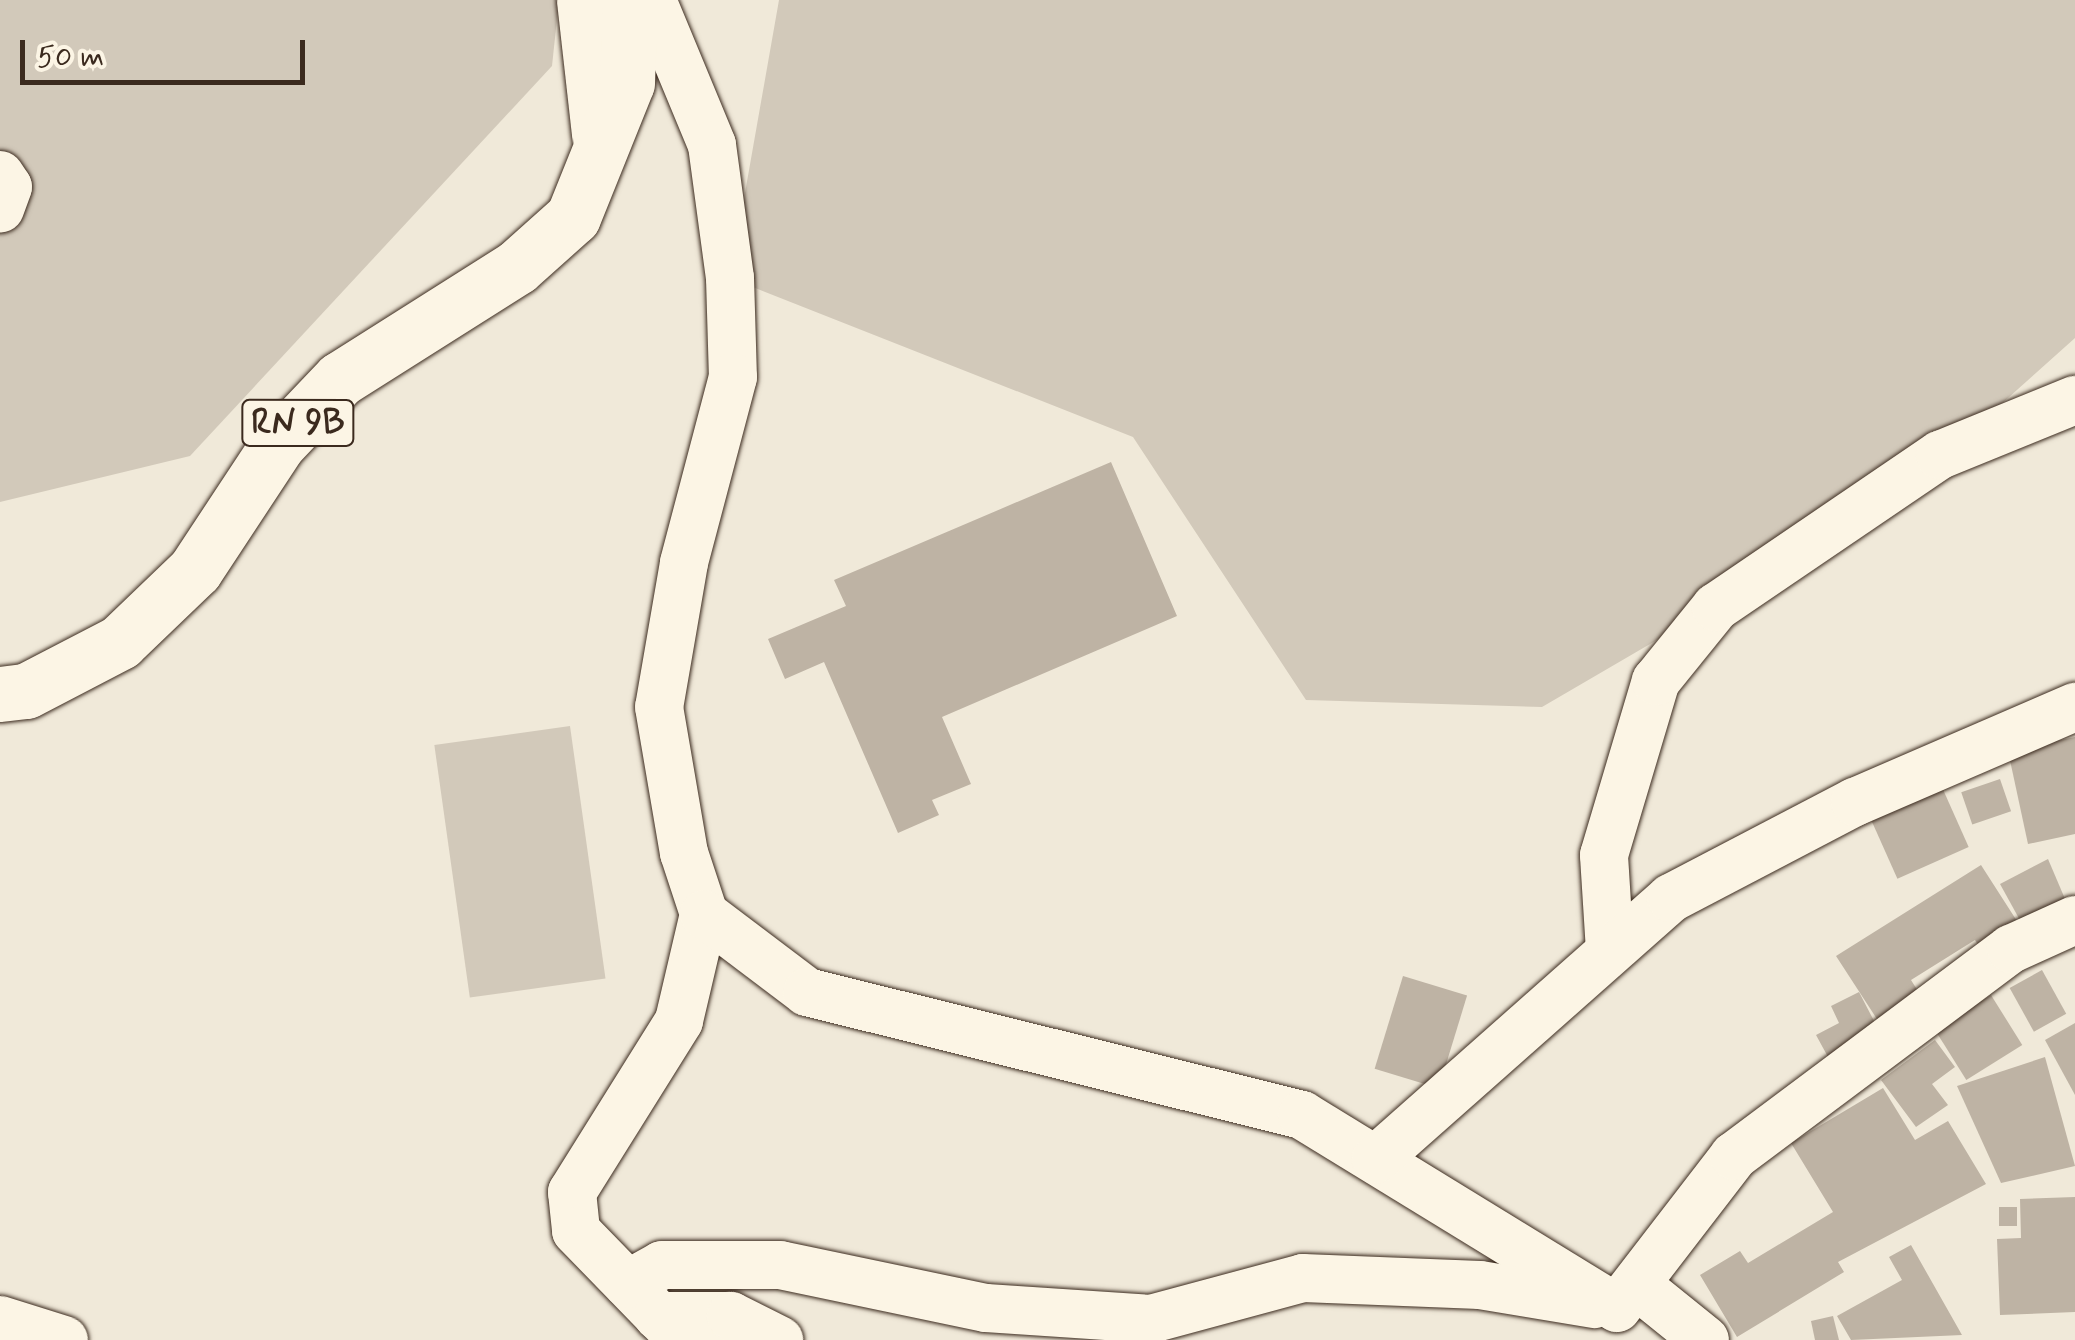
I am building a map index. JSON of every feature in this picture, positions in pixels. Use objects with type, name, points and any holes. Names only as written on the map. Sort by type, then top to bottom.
[{"type":"main road","name":"RN 9B","points":[[584,0],[601,152]]},
{"type":"main road","name":"RN 9B","points":[[0,694],[26,691],[120,642],[195,570],[278,444],[340,378],[517,267],[573,217],[627,84],[630,0]]},
{"type":"street","points":[[652,0],[712,145],[730,278],[733,377],[684,563],[660,706],[684,853],[704,914],[680,1021],[572,1192],[576,1231],[656,1313],[731,1316],[780,1340]]},
{"type":"street","points":[[0,175],[8,187],[0,209]]},
{"type":"street","points":[[1610,951],[1604,856],[1656,681],[1716,607],[1940,455],[2075,400]]},
{"type":"street","points":[[1376,1160],[1671,898],[1821,819],[2075,707]]},
{"type":"street","points":[[704,914],[808,992],[1302,1115],[1376,1160],[1704,1340]]},
{"type":"street","points":[[1628,1297],[1734,1156],[2011,949],[2075,920]]},
{"type":"street","points":[[656,1313],[662,1265],[780,1265],[986,1308],[1151,1319],[1303,1278],[1480,1285],[1628,1297]]},
{"type":"street","points":[[0,1320],[64,1340]]},
{"type":"shaded area","points":[[0,0],[559,0],[552,66],[190,456],[0,502]]},
{"type":"shaded area","points":[[779,0],[2075,0],[2075,338],[1887,506],[1542,707],[1306,700],[1133,437],[730,278]]},
{"type":"shaded area","points":[[570,726],[605,979],[470,998],[434,745]]},
{"type":"building","points":[[1111,462],[1177,616],[942,717],[971,784],[932,800],[939,815],[898,833],[824,662],[785,679],[768,639],[846,606],[834,580]]},
{"type":"building","points":[[2075,737],[2075,834],[2028,844],[2008,751]]},
{"type":"building","points":[[2000,779],[2011,811],[1972,824],[1961,792]]},
{"type":"building","points":[[1941,785],[1969,847],[1897,879],[1870,817]]},
{"type":"building","points":[[2048,859],[2071,913],[2027,933],[2000,884]]},
{"type":"building","points":[[1981,865],[2024,932],[1985,956],[1975,940],[1911,980],[1928,1007],[1886,1033],[1836,956]]},
{"type":"building","points":[[2042,970],[2066,1014],[2034,1032],[2010,988]]},
{"type":"building","points":[[1403,976],[1467,996],[1439,1088],[1375,1069]]},
{"type":"building","points":[[1859,992],[1885,1042],[1834,1068],[1816,1035],[1839,1023],[1831,1006]]},
{"type":"building","points":[[1991,995],[2022,1045],[1966,1080],[1935,1030]]},
{"type":"building","points":[[2075,1023],[2075,1095],[2045,1040]]},
{"type":"building","points":[[1935,1040],[1955,1067],[1932,1084],[1948,1105],[1916,1127],[1881,1080]]},
{"type":"building","points":[[2045,1057],[2075,1166],[2001,1183],[1957,1086]]},
{"type":"building","points":[[1883,1088],[1915,1140],[1948,1121],[1986,1184],[1838,1262],[1844,1272],[1737,1337],[1700,1275],[1740,1251],[1748,1263],[1833,1212],[1791,1143]]},
{"type":"building","points":[[2075,1197],[2075,1312],[2000,1315],[1997,1239],[2021,1238],[2020,1199]]},
{"type":"building","points":[[1999,1207],[2017,1207],[2017,1226],[1999,1226]]},
{"type":"building","points":[[1911,1245],[1962,1335],[1851,1340],[1837,1316],[1902,1280],[1889,1257]]},
{"type":"building","points":[[1833,1316],[1839,1340],[1815,1340],[1811,1321]]}]
